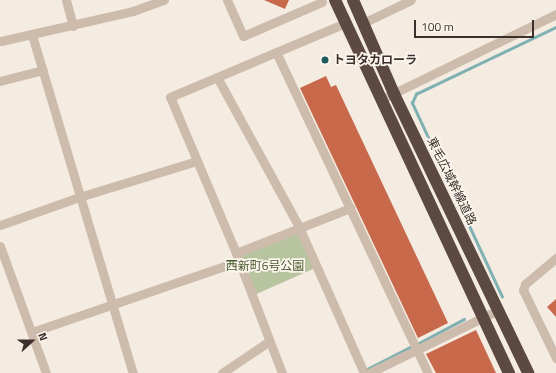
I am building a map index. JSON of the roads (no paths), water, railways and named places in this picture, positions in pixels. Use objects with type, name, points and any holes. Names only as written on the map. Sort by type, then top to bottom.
[{"type":"highway","points":[[335,0],[380,100],[509,373]]},
{"type":"highway","name":"東毛広域幹線道路","points":[[354,0],[394,94],[528,373]]},
{"type":"street","points":[[66,0],[73,26]]},
{"type":"street","points":[[0,41],[73,26],[132,11],[164,0]]},
{"type":"street","points":[[227,0],[243,36],[322,2]]},
{"type":"street","points":[[363,23],[411,0]]},
{"type":"street","points":[[380,100],[556,14]]},
{"type":"street","points":[[282,373],[268,342],[237,257],[170,97],[345,23]]},
{"type":"street","points":[[32,35],[79,197],[133,373]]},
{"type":"street","points":[[276,52],[428,373]]},
{"type":"street","points":[[0,81],[43,70]]},
{"type":"street","points":[[217,77],[299,227],[364,373]]},
{"type":"street","points":[[0,225],[79,197],[197,161]]},
{"type":"street","points":[[32,332],[112,305],[237,257],[299,227],[350,208]]},
{"type":"street","points":[[0,246],[46,373]]},
{"type":"street","points":[[556,258],[525,284],[523,290],[556,358]]},
{"type":"street","points":[[369,373],[482,316],[498,310]]},
{"type":"street","points":[[222,373],[268,342]]},
{"type":"waterway","points":[[502,297],[412,103],[416,94],[556,27]]},
{"type":"waterway","points":[[417,344],[464,319]]},
{"type":"waterway","points":[[367,369],[412,346]]},
{"type":"place","name":"トヨタカローラ","points":[[325,60]]},
{"type":"park label","name":"西新町6号公園","points":[[265,266]]}]
